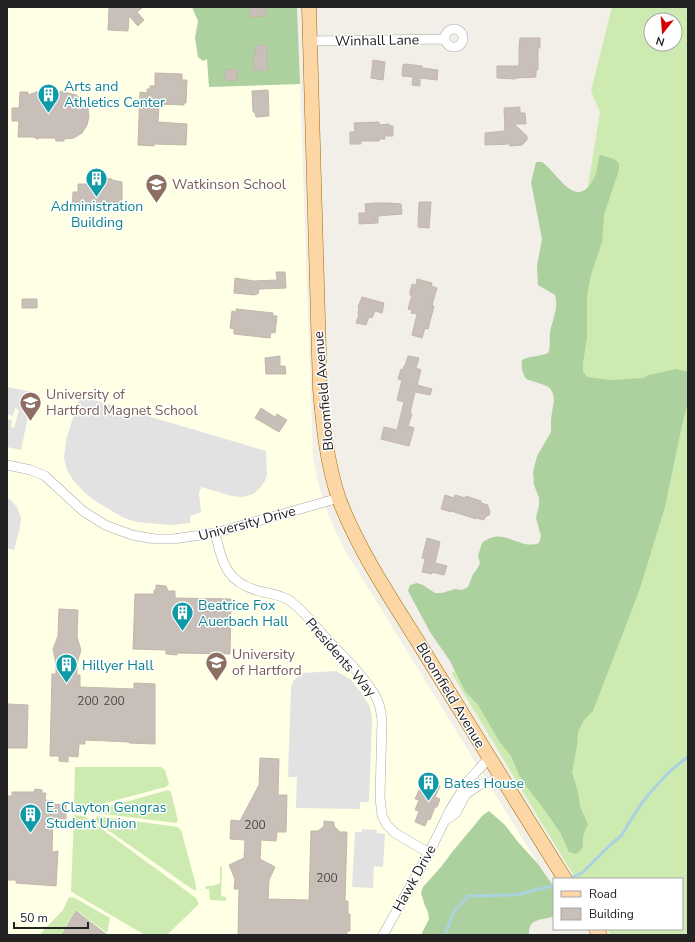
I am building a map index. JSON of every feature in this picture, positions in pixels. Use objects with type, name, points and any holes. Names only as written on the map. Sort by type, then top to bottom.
[{"type":"main road","name":"Bloomfield Avenue","points":[[309,7],[320,388],[328,452],[339,498],[371,563],[489,758],[564,878]]},
{"type":"street","name":"Winhall Lane","points":[[310,41],[444,39]]},
{"type":"street","name":"University Drive","points":[[7,465],[31,470],[45,476],[83,511],[106,525],[122,532],[147,538],[164,539],[215,534],[339,498]]},
{"type":"street","name":"Presidents Way","points":[[215,534],[223,563],[235,579],[246,587],[275,594],[291,601],[347,660],[376,696],[382,720],[380,798],[382,816],[387,826],[395,834],[429,853]]},
{"type":"street","name":"Hawk Drive","points":[[383,935],[429,853],[450,810],[468,781],[489,758]]},
{"type":"street","name":"Hawk Drive","points":[[445,821],[456,813],[466,794],[481,784],[502,779]]},
{"type":"shaded area","name":"University of Hartford","points":[[7,7],[192,7],[198,21],[195,38],[207,59],[209,86],[300,84],[313,457],[325,506],[346,552],[538,864],[517,842],[514,836],[483,815],[423,887],[425,906],[429,919],[421,935],[7,935]]},
{"type":"shaded area","points":[[7,387],[33,392],[21,450],[7,447],[7,419],[12,420],[11,427],[14,428],[19,410],[15,408],[13,416],[7,414]]},
{"type":"shaded area","points":[[80,396],[266,451],[267,474],[265,481],[253,494],[243,497],[232,496],[201,487],[199,493],[201,512],[190,516],[190,523],[171,525],[137,522],[124,518],[97,502],[84,492],[73,480],[67,470],[64,459],[66,440]]},
{"type":"shaded area","points":[[7,498],[17,507],[21,518],[14,550],[7,548]]},
{"type":"shaded area","points":[[336,671],[350,679],[363,695],[370,707],[372,720],[369,802],[360,802],[360,809],[296,808],[297,777],[288,777],[291,688],[293,681],[302,673]]},
{"type":"shaded area","points":[[362,829],[377,830],[377,833],[385,834],[383,867],[374,866],[373,888],[352,887],[355,832],[362,832]]},
{"type":"green space","points":[[192,7],[297,7],[300,84],[209,87],[207,59],[203,61],[198,57],[195,38],[198,21]]},
{"type":"green space","points":[[612,7],[688,7],[688,935],[611,935],[608,930],[683,930],[683,878],[575,878],[452,674],[502,613],[534,564],[563,457],[581,229],[600,112],[591,91]]},
{"type":"green space","points":[[600,155],[614,159],[619,163],[619,170],[604,215],[602,242],[591,275],[587,295],[587,337],[583,371],[587,377],[611,380],[643,378],[649,375],[676,369],[688,372],[688,402],[665,507],[639,591],[593,711],[584,720],[578,732],[572,772],[578,792],[580,806],[588,825],[583,837],[582,849],[576,854],[569,852],[561,834],[519,775],[511,756],[499,741],[478,705],[465,691],[450,661],[430,632],[408,591],[410,585],[417,583],[435,593],[442,593],[455,589],[462,590],[468,587],[473,574],[480,563],[478,556],[482,543],[490,538],[504,537],[532,545],[539,543],[541,536],[536,518],[539,498],[534,485],[533,472],[537,456],[551,432],[551,419],[554,400],[550,388],[526,379],[522,370],[522,360],[548,353],[556,300],[555,295],[538,285],[537,266],[542,239],[531,182],[536,162],[542,162],[568,188],[582,192],[588,187],[595,176]]},
{"type":"green space","points":[[75,767],[161,767],[165,770],[169,784],[166,787],[83,809],[77,809],[74,806]]},
{"type":"green space","points":[[168,790],[171,792],[178,821],[176,823],[97,813],[97,810]]},
{"type":"green space","points":[[489,811],[505,825],[538,864],[553,886],[553,916],[533,922],[529,929],[529,935],[421,935],[429,919],[421,893],[423,887],[483,815]]},
{"type":"green space","points":[[74,815],[84,816],[196,898],[199,904],[167,935],[145,935],[75,894],[71,891]]},
{"type":"green space","points":[[97,816],[178,827],[181,830],[196,885],[196,891],[95,821]]},
{"type":"green space","points":[[220,867],[222,867],[221,896],[226,897],[226,901],[210,900],[209,889],[206,889],[205,886],[212,886],[220,883]]},
{"type":"green space","points":[[69,897],[75,898],[110,918],[107,933],[76,910],[61,935],[39,935],[63,910]]},
{"type":"building","points":[[109,7],[143,7],[137,12],[144,20],[138,26],[129,16],[128,31],[108,30]]},
{"type":"building","points":[[250,7],[266,7],[266,16],[250,17]]},
{"type":"building","points":[[520,38],[540,38],[540,48],[538,48],[538,70],[536,70],[536,77],[515,79],[497,78],[497,66],[519,66]]},
{"type":"building","points":[[266,45],[268,70],[254,70],[253,55],[255,55],[256,46]]},
{"type":"building","points":[[373,60],[385,62],[383,80],[371,78]]},
{"type":"building","points":[[406,64],[438,70],[437,80],[420,78],[420,86],[412,85],[413,77],[402,76],[403,65]]},
{"type":"building","points":[[237,69],[237,80],[226,81],[225,70]]},
{"type":"building","points":[[155,73],[182,74],[182,80],[187,80],[186,103],[184,103],[184,105],[159,104],[158,122],[187,124],[186,145],[138,145],[140,92],[147,93],[147,89],[150,89],[150,86],[155,86]]},
{"type":"building","points":[[268,90],[269,116],[256,117],[255,112],[253,112],[252,91]]},
{"type":"building","name":"Arts and Athletics Center","points":[[39,91],[42,93],[56,93],[60,91],[76,95],[83,100],[88,108],[89,117],[87,125],[82,133],[74,138],[64,139],[64,141],[56,141],[55,138],[37,139],[34,137],[18,137],[19,121],[12,121],[12,108],[19,108],[20,92],[28,92],[28,95]]},
{"type":"building","points":[[520,107],[520,113],[525,113],[526,124],[514,124],[527,136],[527,140],[522,145],[485,145],[485,133],[505,131],[504,108]]},
{"type":"building","points":[[379,122],[379,125],[389,124],[390,126],[393,126],[393,136],[384,136],[385,139],[379,139],[379,141],[361,141],[361,144],[350,144],[350,132],[355,132],[354,123]]},
{"type":"building","name":"Administration Building","points":[[90,173],[103,174],[103,178],[122,182],[122,207],[90,205],[90,209],[86,209],[86,211],[72,210],[73,192],[78,192],[78,184],[90,184]]},
{"type":"building","points":[[419,202],[431,202],[429,228],[418,227]]},
{"type":"building","points":[[365,204],[401,204],[402,214],[378,216],[378,223],[359,224],[359,213],[366,213]]},
{"type":"building","points":[[276,272],[285,272],[286,288],[259,289],[258,294],[255,295],[234,293],[235,278],[254,281],[277,280]]},
{"type":"building","points":[[417,279],[432,283],[431,286],[437,288],[432,305],[434,306],[428,329],[425,328],[422,338],[412,335],[417,314],[411,313],[412,310],[408,309],[412,295],[410,295],[410,292],[412,284],[416,285]]},
{"type":"building","points":[[362,297],[384,303],[382,313],[375,311],[372,318],[369,317],[366,325],[356,323],[359,314],[358,307]]},
{"type":"building","points":[[22,299],[37,299],[37,308],[22,308]]},
{"type":"building","points":[[236,309],[273,313],[273,316],[277,316],[275,333],[271,332],[270,338],[234,334],[234,329],[230,328],[232,311],[236,312]]},
{"type":"building","points":[[280,356],[280,366],[285,366],[286,374],[266,374],[265,358]]},
{"type":"building","points":[[408,356],[419,358],[416,368],[421,370],[417,385],[432,389],[430,395],[415,392],[410,413],[412,414],[408,426],[414,428],[409,446],[381,439],[384,427],[397,430],[404,402],[397,400],[402,380],[398,379],[401,369],[403,370],[405,366]]},
{"type":"building","points":[[261,408],[275,417],[277,414],[287,420],[279,432],[255,418]]},
{"type":"building","points":[[445,495],[454,498],[455,495],[465,498],[466,496],[481,501],[481,503],[488,505],[490,511],[489,515],[485,517],[484,520],[476,519],[441,509]]},
{"type":"building","points":[[427,538],[440,542],[435,563],[447,566],[444,575],[432,572],[432,574],[422,572],[425,559],[422,558]]},
{"type":"building","name":"Beatrice Fox Auerbach Hall","points":[[156,585],[166,586],[168,591],[175,591],[175,598],[231,599],[230,654],[177,653],[177,655],[166,654],[166,650],[133,649],[135,594],[154,594]]},
{"type":"building","name":"Hillyer Hall","points":[[59,609],[78,610],[77,637],[81,650],[77,663],[77,675],[80,675],[80,687],[134,689],[134,683],[155,684],[155,744],[85,740],[85,744],[79,744],[78,757],[68,756],[68,762],[59,761],[59,756],[50,756],[52,674],[56,674],[53,649],[58,636]]},
{"type":"building","points":[[7,704],[28,705],[27,748],[7,748]]},
{"type":"building","points":[[260,758],[279,759],[278,795],[287,795],[286,832],[277,832],[276,841],[261,840],[260,859],[275,867],[269,880],[268,899],[309,900],[311,831],[318,831],[324,826],[324,821],[334,822],[334,826],[340,832],[347,832],[345,901],[348,901],[350,931],[347,931],[347,935],[238,935],[239,889],[234,889],[235,879],[229,865],[244,858],[245,840],[230,839],[231,820],[240,821],[259,785]]},
{"type":"building","name":"Bates House","points":[[424,779],[440,786],[435,797],[440,799],[437,807],[435,807],[430,820],[428,819],[425,826],[415,822],[419,811],[415,810],[419,800],[415,799]]},
{"type":"building","name":"E. Clayton Gengras Student Union","points":[[35,789],[42,790],[42,793],[46,793],[45,800],[53,801],[53,804],[66,805],[66,819],[53,818],[52,852],[58,851],[56,886],[16,883],[16,880],[7,880],[7,796],[12,796],[12,792],[34,792]]},
{"type":"building","points":[[76,911],[107,935],[62,935]]},
{"type":"waterway","points":[[573,877],[582,873],[621,836],[648,795],[669,772],[688,757]]},
{"type":"waterway","points":[[445,935],[454,912],[468,896],[515,895],[552,886]]},
{"type":"place","name":"Arts and Athletics Center","points":[[48,114]]},
{"type":"place","name":"Administration Building","points":[[97,198]]},
{"type":"place","name":"Watkinson School","points":[[156,204]]},
{"type":"place","name":"University of Hartford Magnet School","points":[[31,422]]},
{"type":"place","name":"Beatrice Fox Auerbach Hall","points":[[182,632]]},
{"type":"place","name":"University of Hartford","points":[[217,682]]},
{"type":"place","name":"Hillyer Hall","points":[[66,684]]},
{"type":"place","name":"Bates House","points":[[428,802]]},
{"type":"place","name":"E. Clayton Gengras Student Union","points":[[30,834]]}]
